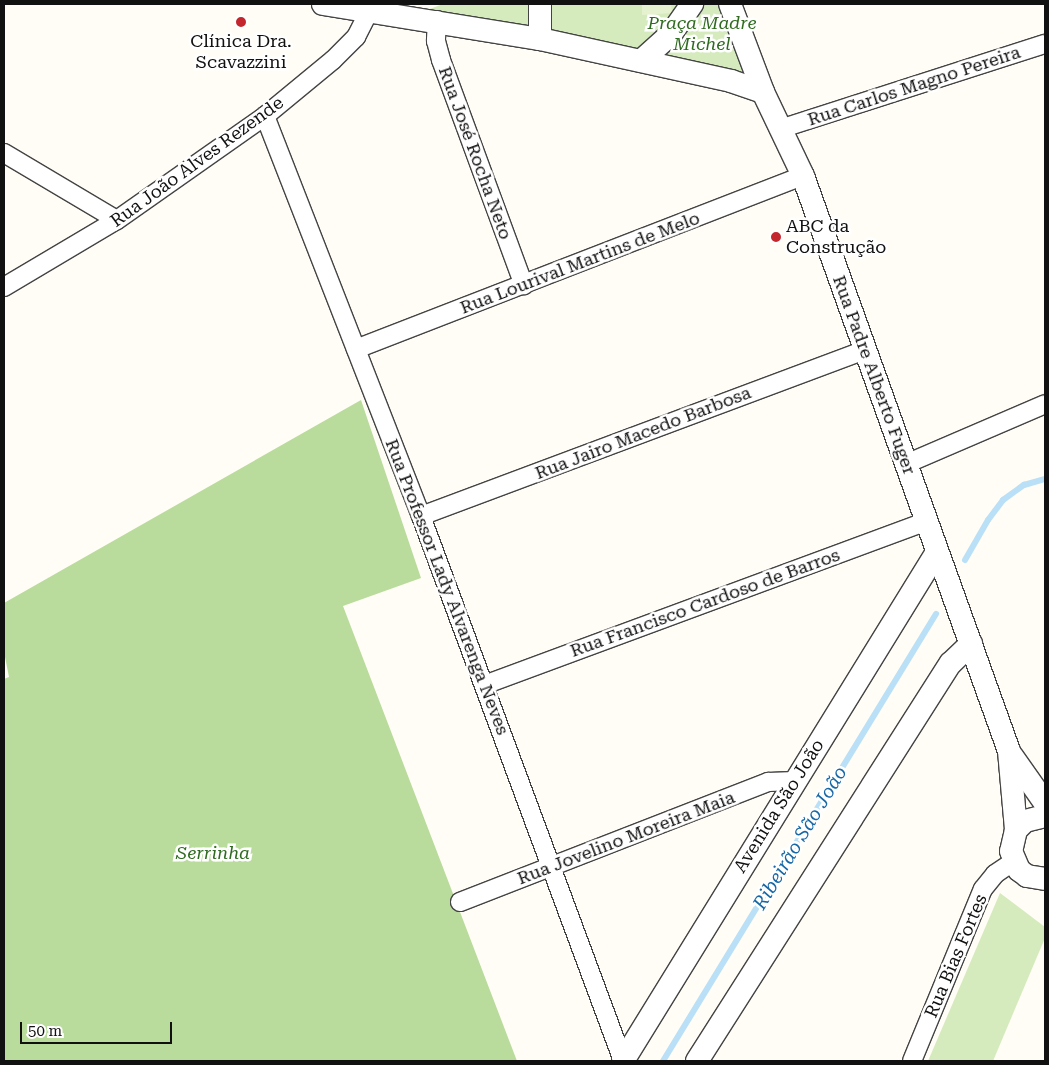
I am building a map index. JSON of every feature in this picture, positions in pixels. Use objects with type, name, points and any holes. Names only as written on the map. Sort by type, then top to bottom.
[{"type":"street","points":[[323,4],[378,10],[540,40],[641,61],[731,82],[763,92]]},
{"type":"street","points":[[378,10],[420,4]]},
{"type":"street","points":[[540,4],[540,40]]},
{"type":"street","points":[[641,61],[671,34],[692,4]]},
{"type":"street","name":"Rua Padre Alberto Fuger","points":[[730,4],[763,92],[783,128],[803,176],[1009,750],[1045,803]]},
{"type":"street","name":"Rua João Alves Rezende","points":[[4,287],[24,278],[117,220],[264,116],[334,60],[378,10]]},
{"type":"street","name":"Rua José Rocha Neto","points":[[437,20],[436,41],[440,60],[524,284]]},
{"type":"street","name":"Rua Carlos Magno Pereira","points":[[783,128],[1045,44]]},
{"type":"street","name":"Rua Professor Lady Alvarenga Neves","points":[[264,116],[421,516],[623,1061]]},
{"type":"street","points":[[4,153],[117,220]]},
{"type":"street","name":"Rua Lourival Martins de Melo","points":[[356,349],[803,176]]},
{"type":"street","name":"Rua Jairo Macedo Barbosa","points":[[421,516],[865,350]]},
{"type":"street","points":[[906,464],[1045,404]]},
{"type":"street","name":"Rua Francisco Cardoso de Barros","points":[[484,685],[927,521]]},
{"type":"street","name":"Avenida São João","points":[[623,1061],[795,781],[941,563]]},
{"type":"street","points":[[697,1061],[968,636]]},
{"type":"street","name":"Rua Padre Alberto Fuger","points":[[1009,750],[1016,830],[1012,840],[1014,861]]},
{"type":"street","name":"Rua Jovelino Moreira Maia","points":[[460,902],[768,782],[795,781]]},
{"type":"street","points":[[1016,830],[1025,821],[1045,816]]},
{"type":"street","points":[[1014,861],[1019,870],[1042,882]]},
{"type":"street","name":"Rua Bias Fortes","points":[[912,1061],[983,889],[995,874],[1014,861]]},
{"type":"green space","name":"Praça Madre Michel","points":[[443,4],[723,4],[757,85],[427,10]]},
{"type":"green space","points":[[642,4],[671,4],[672,13],[642,15]]},
{"type":"green space","name":"Serrinha","points":[[361,400],[421,578],[343,606],[517,1061],[4,1061],[4,679],[9,677],[4,652],[4,603]]},
{"type":"green space","points":[[1000,893],[1045,927],[1045,938],[993,1061],[928,1061]]},
{"type":"waterway","name":"Ribeirão São João","points":[[965,560],[988,520],[1003,500],[1024,485],[1045,479]]},
{"type":"waterway","name":"Ribeirão São João","points":[[663,1061],[936,614]]},
{"type":"place","name":"Clínica Dra. Scavazzini","points":[[241,22]]},
{"type":"place","name":"ABC da Construção","points":[[776,237]]}]
